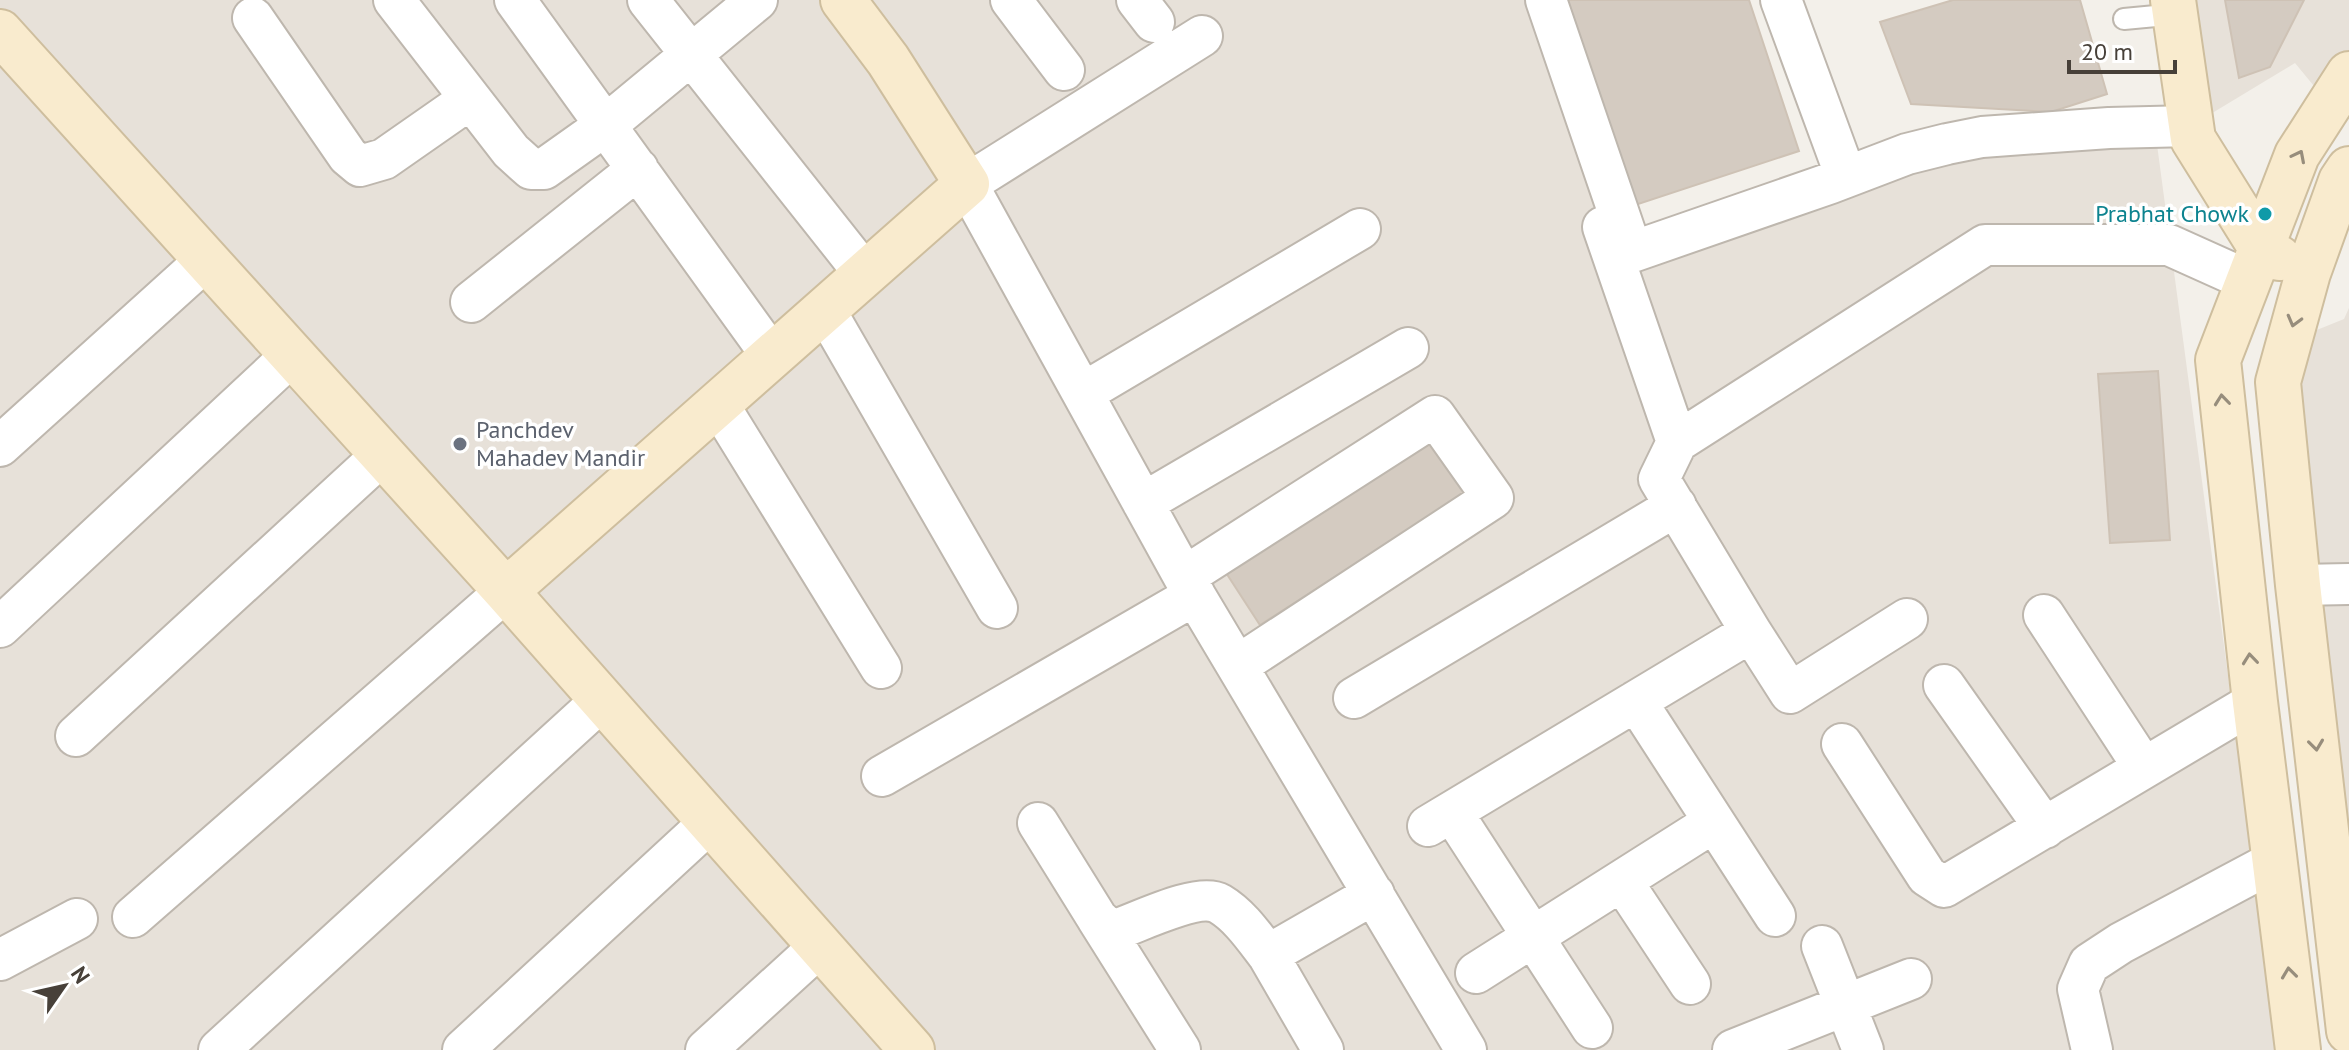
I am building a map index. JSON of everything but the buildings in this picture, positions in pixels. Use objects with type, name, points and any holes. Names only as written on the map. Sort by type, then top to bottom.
[{"type":"street","points":[[394,0],[511,151],[531,169],[544,169],[606,125],[757,0]]},
{"type":"street","points":[[515,0],[772,356]]},
{"type":"street","points":[[648,0],[865,274]]},
{"type":"street","points":[[843,0],[888,60],[967,184],[1190,586],[1466,1050]]},
{"type":"street","points":[[1011,0],[1064,70]]},
{"type":"street","points":[[1524,0],[1677,442]]},
{"type":"street","points":[[1546,0],[1632,252],[1907,154],[1982,137],[2191,126]]},
{"type":"street","points":[[1781,0],[1846,177]]},
{"type":"street","points":[[2175,7],[2193,139],[2255,264]]},
{"type":"street","points":[[253,18],[348,156],[360,166],[384,159],[470,99]]},
{"type":"street","points":[[0,32],[506,591],[912,1050]]},
{"type":"street","points":[[133,917],[967,184],[1202,36]]},
{"type":"street","points":[[2298,1050],[2255,702],[2218,360],[2297,155],[2349,74]]},
{"type":"street","points":[[471,302],[638,169]]},
{"type":"street","points":[[2349,169],[2341,181],[2308,273],[2278,382],[2349,1031]]},
{"type":"street","points":[[1083,393],[1360,229]]},
{"type":"street","points":[[1907,619],[1790,693],[1659,479],[1677,442],[1985,245],[2169,245],[2308,273]]},
{"type":"street","points":[[0,446],[206,260]]},
{"type":"street","points":[[825,310],[997,608]]},
{"type":"street","points":[[1143,503],[1408,348]]},
{"type":"street","points":[[0,627],[292,355]]},
{"type":"street","points":[[718,404],[881,668]]},
{"type":"street","points":[[882,776],[1190,586],[1435,416],[1493,498],[1237,666]]},
{"type":"street","points":[[76,736],[382,455]]},
{"type":"street","points":[[1354,698],[1676,506]]},
{"type":"street","points":[[2298,585],[2349,584]]},
{"type":"street","points":[[2044,615],[2144,768]]},
{"type":"street","points":[[1592,1028],[1533,937],[1440,819],[1751,632]]},
{"type":"street","points":[[1944,685],[2045,828]]},
{"type":"street","points":[[219,1050],[602,700]]},
{"type":"street","points":[[1636,701],[1775,916]]},
{"type":"street","points":[[1842,744],[1927,876],[1944,887],[2255,702]]},
{"type":"street","points":[[1476,973],[1714,822]]},
{"type":"street","points":[[463,1050],[709,823]]},
{"type":"street","points":[[1038,823],[1180,1050]]},
{"type":"street","points":[[2092,1050],[2078,989],[2089,964],[2121,943],[2275,861]]},
{"type":"street","points":[[1622,881],[1690,984]]},
{"type":"street","points":[[1268,955],[1374,894]]},
{"type":"street","points":[[1097,918],[1106,927],[1118,929],[1196,900],[1218,902],[1239,920],[1268,955],[1320,1049]]},
{"type":"street","points":[[0,960],[77,919]]},
{"type":"street","points":[[1822,946],[1863,1050]]},
{"type":"street","points":[[706,1050],[819,947]]},
{"type":"street","points":[[1733,1050],[1911,979]]},
{"type":"lane","points":[[2124,19],[2175,7]]},
{"type":"shaded area","points":[[0,0],[829,0],[955,179],[505,574],[0,15]]},
{"type":"shaded area","points":[[850,0],[1538,0],[1629,260],[1908,162],[2156,137],[2278,1050],[923,1050],[521,599],[978,190]]},
{"type":"shaded area","points":[[2179,0],[2349,0],[2349,56],[2323,97],[2295,63],[2204,118]]},
{"type":"shaded area","points":[[0,58],[890,1050],[0,1050]]},
{"type":"shaded area","points":[[2349,308],[2349,946],[2288,379],[2302,336],[2344,319]]},
{"type":"place","name":"Prabhat Chowk","points":[[2265,214]]},
{"type":"place","name":"Panchdev Mahadev Mandir","points":[[460,444]]}]
